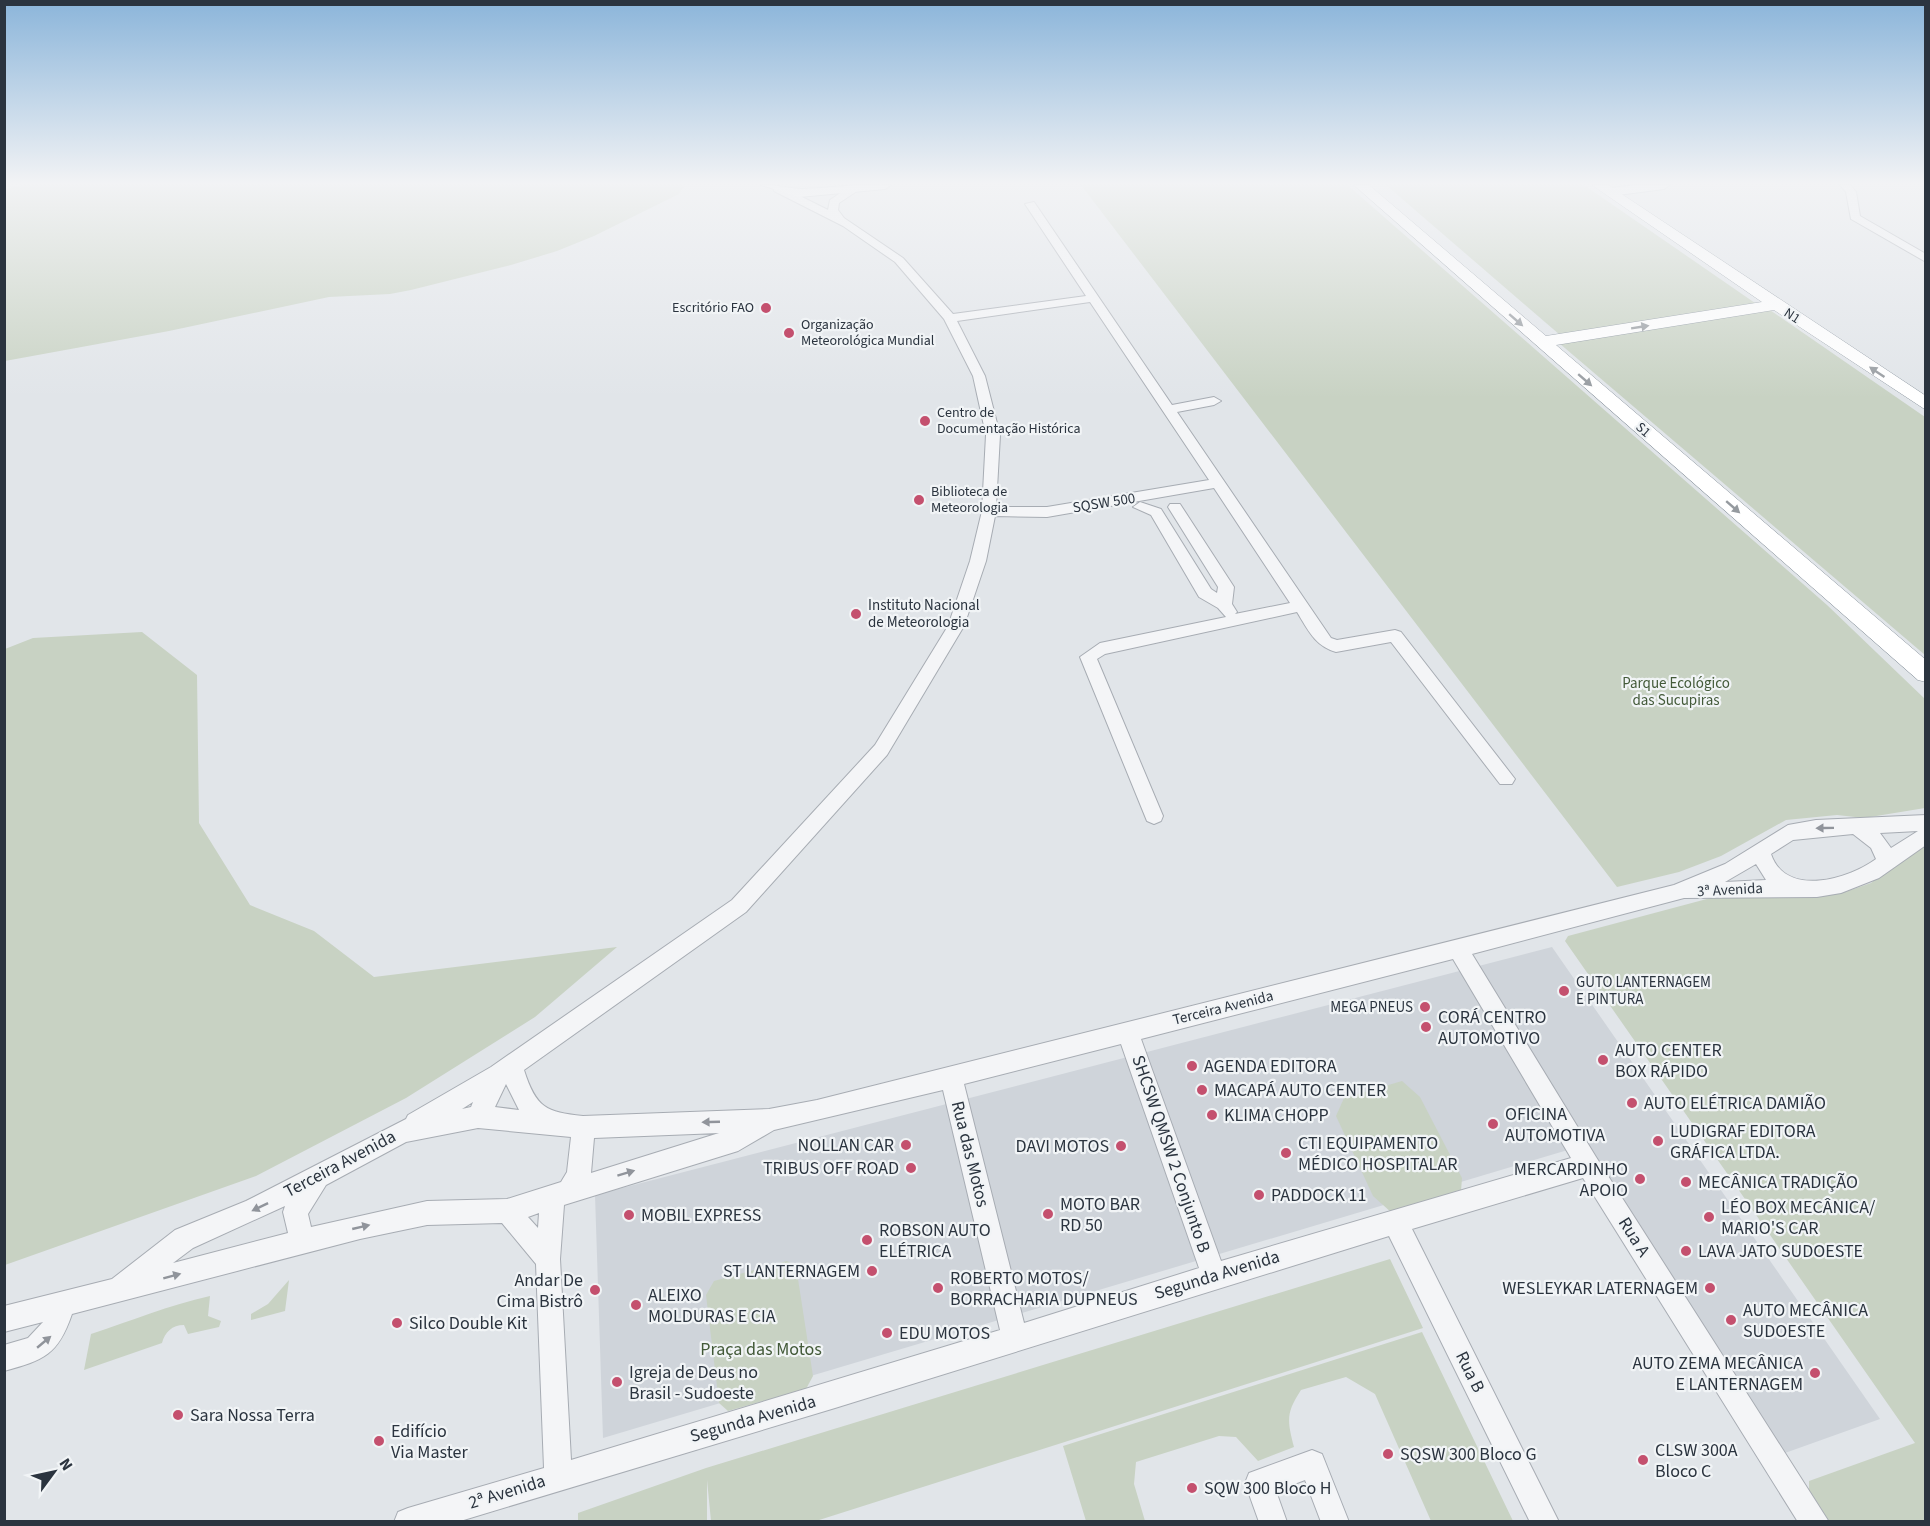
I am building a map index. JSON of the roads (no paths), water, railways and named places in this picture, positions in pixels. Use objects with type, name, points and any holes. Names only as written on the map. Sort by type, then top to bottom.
[{"type":"highway","name":"S1","points":[[1443,256],[1926,674]]},
{"type":"highway","name":"N1","points":[[1704,256],[1926,405]]},
{"type":"highway","points":[[1541,342],[1776,306]]},
{"type":"street","points":[[403,1131],[505,1070],[740,906],[881,750],[957,626],[978,561],[989,511],[993,435],[980,376],[950,318],[926,288],[892,256]]},
{"type":"street","points":[[1065,256],[1325,642],[1336,646],[1395,636],[1506,779]]},
{"type":"street","points":[[950,318],[1093,298]]},
{"type":"street","points":[[1169,410],[1214,401]]},
{"type":"street","name":"SQSW 500","points":[[989,511],[1047,512],[1218,483]]},
{"type":"street","points":[[1140,507],[1156,512],[1204,593],[1224,604],[1236,620]]},
{"type":"street","points":[[1174,507],[1226,587],[1224,604]]},
{"type":"street","points":[[1154,816],[1088,657],[1100,649],[1301,606]]},
{"type":"street","name":"3ª Avenida","points":[[1676,893],[1732,870],[1761,853],[1788,833],[1816,828],[1858,828],[1926,823]]},
{"type":"street","points":[[1858,828],[1874,837],[1885,851],[1887,863]]},
{"type":"street","name":"3ª Avenida","points":[[1676,893],[1769,888],[1801,891],[1837,886],[1864,877],[1887,863],[1914,841],[1926,836]]},
{"type":"street","points":[[1761,853],[1763,862],[1776,878],[1801,891]]},
{"type":"street","name":"Terceira Avenida","points":[[116,1291],[184,1239],[254,1210],[403,1131],[478,1116],[583,1127],[769,1120],[817,1111],[1676,893]]},
{"type":"street","name":"Rua A","points":[[1458,949],[1588,1165],[1815,1521]]},
{"type":"street","name":"SHCSW QMSW 2 Conjunto B","points":[[1128,1032],[1214,1276]]},
{"type":"street","points":[[478,1116],[505,1070]]},
{"type":"street","points":[[505,1070],[531,1111],[550,1125]]},
{"type":"street","name":"Rua das Motos","points":[[951,1076],[1014,1336]]},
{"type":"street","name":"Terceira Avenida","points":[[4,1319],[303,1242],[427,1213],[507,1211],[738,1139],[769,1120]]},
{"type":"street","points":[[558,1477],[548,1259],[561,1194],[579,1175],[583,1127]]},
{"type":"street","name":"Segunda Avenida","points":[[607,1462],[835,1395],[1014,1336],[1588,1165]]},
{"type":"street","points":[[303,1242],[295,1212],[317,1178]]},
{"type":"street","points":[[507,1211],[548,1259]]},
{"type":"street","name":"Rua B","points":[[1395,1222],[1545,1521]]},
{"type":"street","points":[[4,1358],[35,1349],[46,1343],[51,1337],[62,1305]]},
{"type":"street","name":"2ª Avenida","points":[[408,1521],[607,1462]]},
{"type":"street","points":[[1273,1521],[1258,1483],[1312,1464],[1335,1521]]},
{"type":"place","name":"Escritório FAO","points":[[766,308]]},
{"type":"place","name":"Organização Meteorológica Mundial","points":[[789,333]]},
{"type":"place","name":"Centro de Documentação Histórica","points":[[925,421]]},
{"type":"place","name":"Biblioteca de Meteorologia","points":[[919,500]]},
{"type":"place","name":"Instituto Nacional de Meteorologia","points":[[856,614]]},
{"type":"place","name":"GUTO LANTERNAGEM E PINTURA","points":[[1564,991]]},
{"type":"place","name":"MEGA PNEUS","points":[[1425,1007]]},
{"type":"place","name":"CORÁ CENTRO AUTOMOTIVO","points":[[1426,1027]]},
{"type":"place","name":"AUTO CENTER BOX RÁPIDO","points":[[1603,1060]]},
{"type":"place","name":"AGENDA EDITORA","points":[[1192,1066]]},
{"type":"place","name":"MACAPÁ AUTO CENTER","points":[[1202,1090]]},
{"type":"place","name":"AUTO ELÉTRICA DAMIÃO","points":[[1632,1103]]},
{"type":"place","name":"KLIMA CHOPP","points":[[1212,1115]]},
{"type":"place","name":"OFICINA AUTOMOTIVA","points":[[1493,1124]]},
{"type":"place","name":"LUDIGRAF EDITORA GRÁFICA LTDA.","points":[[1658,1141]]},
{"type":"place","name":"NOLLAN CAR","points":[[906,1145]]},
{"type":"place","name":"DAVI MOTOS","points":[[1121,1146]]},
{"type":"place","name":"CTI EQUIPAMENTO MÉDICO HOSPITALAR","points":[[1286,1153]]},
{"type":"place","name":"TRIBUS OFF ROAD","points":[[911,1168]]},
{"type":"place","name":"MERCARDINHO APOIO","points":[[1640,1179]]},
{"type":"place","name":"MECÂNICA TRADIÇÃO","points":[[1686,1182]]},
{"type":"place","name":"PADDOCK 11","points":[[1259,1195]]},
{"type":"place","name":"MOTO BAR RD 50","points":[[1048,1214]]},
{"type":"place","name":"MOBIL EXPRESS","points":[[629,1215]]},
{"type":"place","name":"LÉO BOX MECÂNICA/ MARIO'S CAR","points":[[1709,1217]]},
{"type":"place","name":"ROBSON AUTO ELÉTRICA","points":[[867,1240]]},
{"type":"place","name":"LAVA JATO SUDOESTE","points":[[1686,1251]]},
{"type":"place","name":"ST LANTERNAGEM","points":[[872,1271]]},
{"type":"place","name":"ROBERTO MOTOS/ BORRACHARIA DUPNEUS","points":[[938,1288]]},
{"type":"place","name":"WESLEYKAR LATERNAGEM","points":[[1710,1288]]},
{"type":"place","name":"Andar De Cima Bistrô","points":[[595,1290]]},
{"type":"place","name":"ALEIXO MOLDURAS E CIA","points":[[636,1305]]},
{"type":"place","name":"AUTO MECÂNICA SUDOESTE","points":[[1731,1320]]},
{"type":"place","name":"Silco Double Kit","points":[[397,1323]]},
{"type":"place","name":"EDU MOTOS","points":[[887,1333]]},
{"type":"place","name":"AUTO ZEMA MECÂNICA E LANTERNAGEM","points":[[1815,1373]]},
{"type":"place","name":"Igreja de Deus no Brasil - Sudoeste","points":[[617,1382]]},
{"type":"place","name":"Sara Nossa Terra","points":[[178,1415]]},
{"type":"place","name":"Edifício Via Master","points":[[379,1441]]},
{"type":"place","name":"SQSW 300 Bloco G","points":[[1388,1454]]},
{"type":"place","name":"CLSW 300A Bloco C","points":[[1643,1460]]},
{"type":"place","name":"SQW 300 Bloco H","points":[[1192,1488]]},
{"type":"park label","name":"Parque Ecológico das Sucupiras","points":[[1676,692]]},
{"type":"park label","name":"Praça das Motos","points":[[761,1349]]}]
